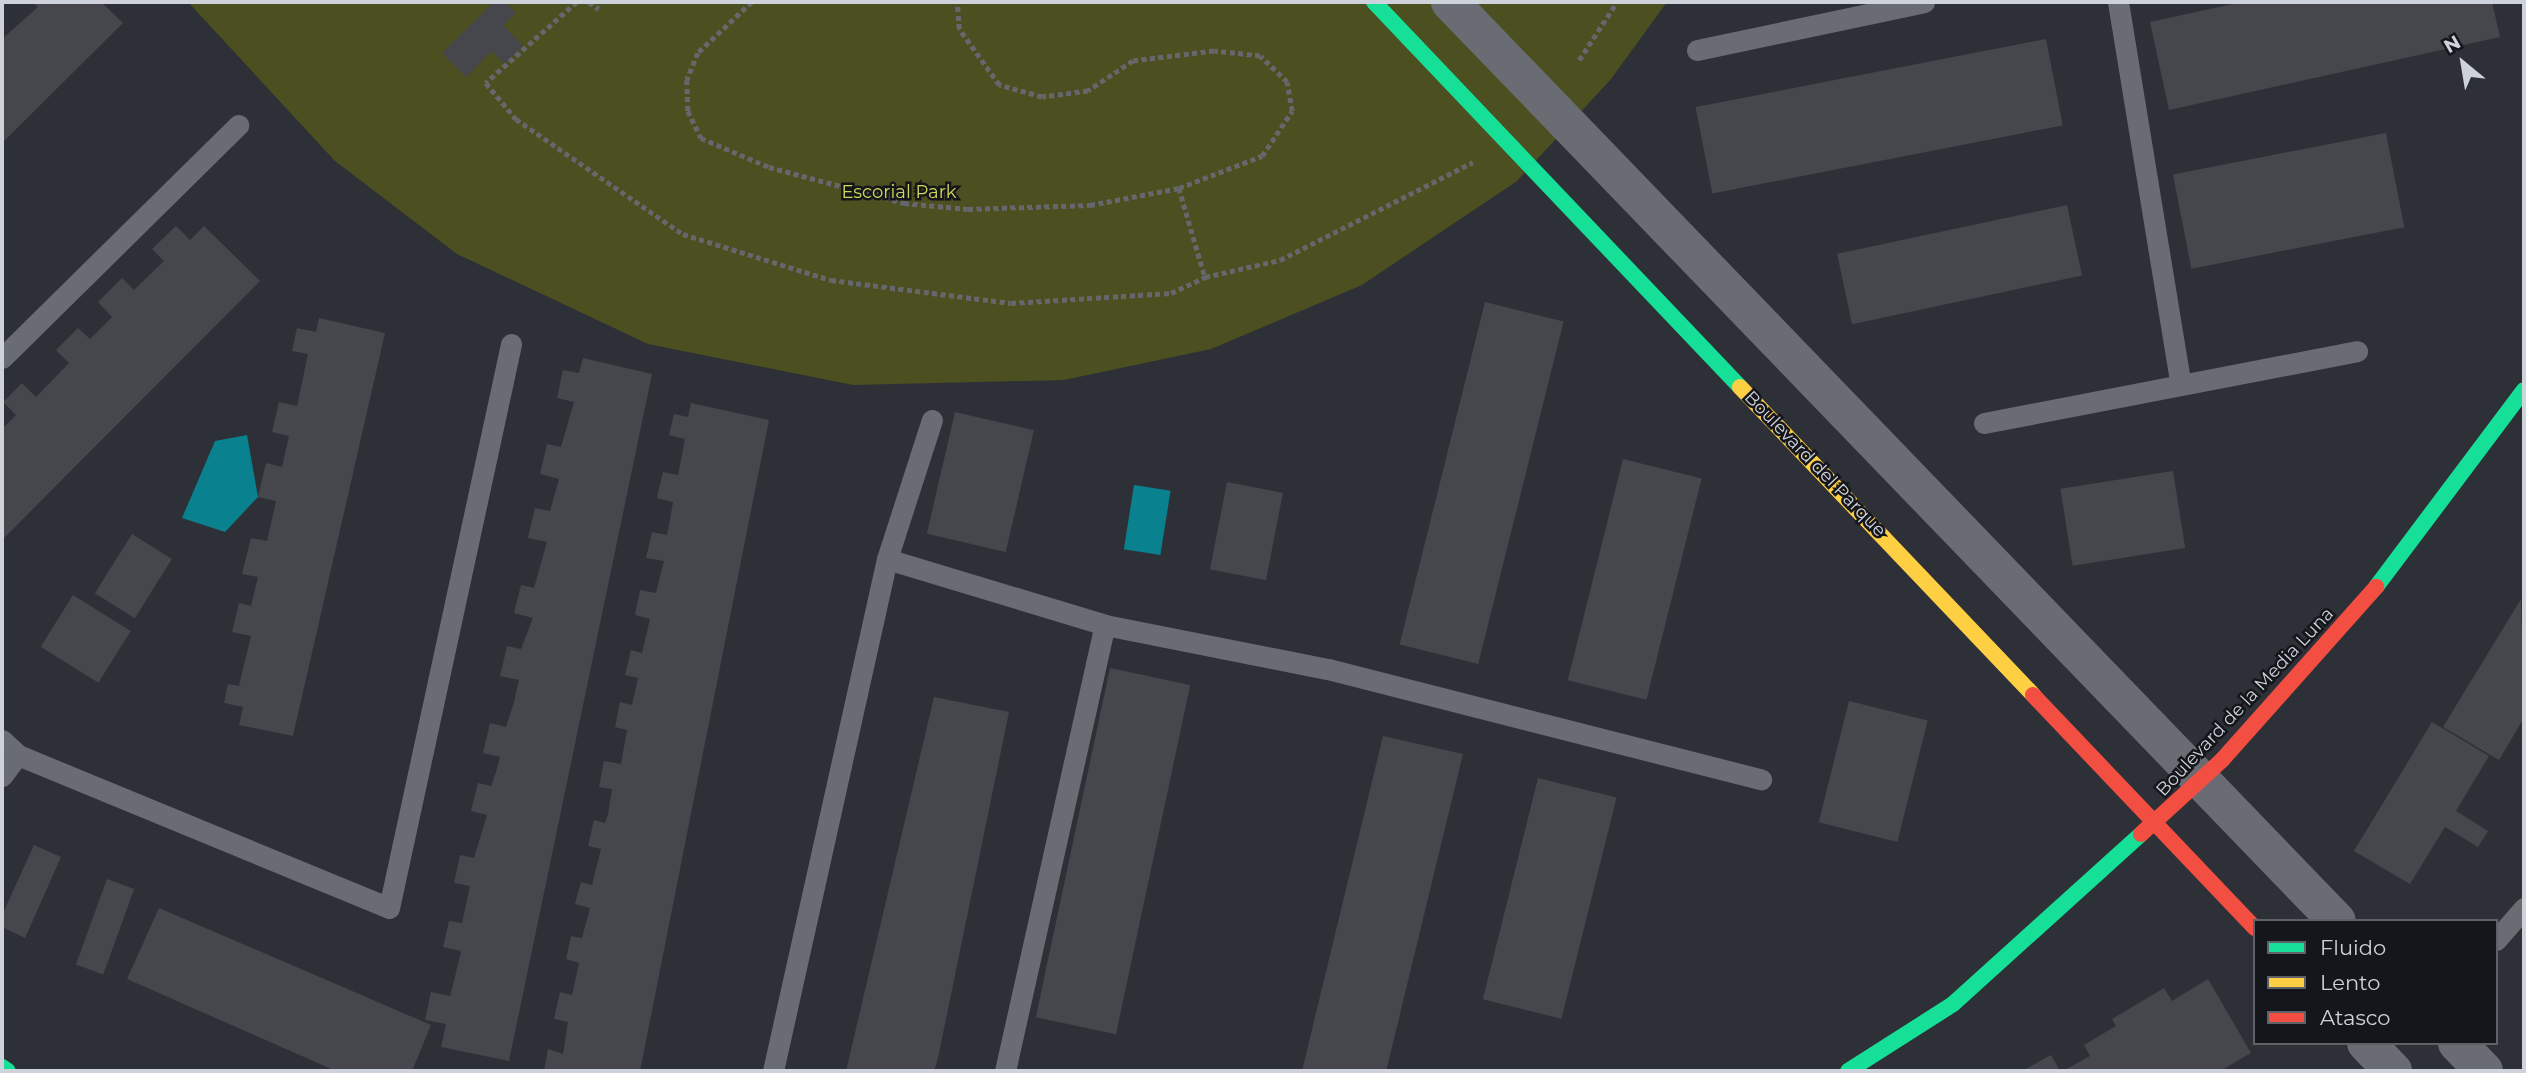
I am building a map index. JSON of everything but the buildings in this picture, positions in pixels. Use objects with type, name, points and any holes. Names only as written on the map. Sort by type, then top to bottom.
[{"type":"street","name":"Boulevard del Parque","points":[[1374,2],[2253,926]]},
{"type":"street","points":[[1450,2],[2335,919]]},
{"type":"street","name":"Boulevard de la Media Luna","points":[[1848,1071],[1885,1062],[2156,824],[2200,782],[2368,597],[2524,390]]},
{"type":"street","points":[[2367,1045],[2393,1071]]},
{"type":"street","points":[[2459,1045],[2484,1071]]},
{"type":"street","points":[[2,1067],[8,1071]]},
{"type":"lane","points":[[1697,50],[1924,2]]},
{"type":"lane","points":[[2118,2],[2181,385]]},
{"type":"lane","points":[[2,358],[238,125]]},
{"type":"lane","points":[[2,740],[18,755],[389,908],[511,344]]},
{"type":"lane","points":[[1984,423],[2357,351]]},
{"type":"lane","points":[[774,1071],[887,559],[932,421]]},
{"type":"lane","points":[[887,559],[1105,625],[1328,669],[1760,779]]},
{"type":"lane","points":[[1005,1071],[1105,625]]},
{"type":"lane","points":[[2,776],[18,755]]},
{"type":"lane","points":[[2498,938],[2524,908]]},
{"type":"path","points":[[577,2],[486,83],[516,119],[683,234],[831,280],[1011,303],[1171,293],[1205,276],[1280,260],[1469,165],[1506,139]]},
{"type":"path","points":[[589,2],[599,9]]},
{"type":"path","points":[[752,2],[698,53],[687,80],[688,111],[701,138],[727,151],[904,203],[968,209],[1090,205],[1179,188],[1262,156],[1293,111],[1287,82],[1260,56],[1214,51],[1133,61],[1088,91],[1042,97],[999,85],[960,29],[957,2]]},
{"type":"path","points":[[1579,60],[1617,2]]},
{"type":"path","points":[[1179,188],[1205,276]]},
{"type":"green space","name":"Escorial Park","points":[[188,2],[1667,2],[1611,79],[1517,181],[1362,285],[1211,349],[1064,380],[853,385],[648,344],[457,254],[335,161]]},
{"type":"water","points":[[247,435],[258,497],[225,532],[182,518],[215,441]]},
{"type":"water","points":[[1134,485],[1171,491],[1160,555],[1124,549]]},
{"type":"traffic: fast","points":[[1374,2],[1740,387]]},
{"type":"traffic: fast","points":[[2376,587],[2524,390]]},
{"type":"traffic: fast","points":[[1848,1071],[1953,1004],[2141,834]]},
{"type":"traffic: fast","points":[[2,1067],[8,1071]]},
{"type":"traffic: slow","points":[[1740,387],[2033,695]]},
{"type":"traffic: jam","points":[[2141,834],[2222,760],[2376,587]]},
{"type":"traffic: jam","points":[[2033,695],[2253,926]]}]
